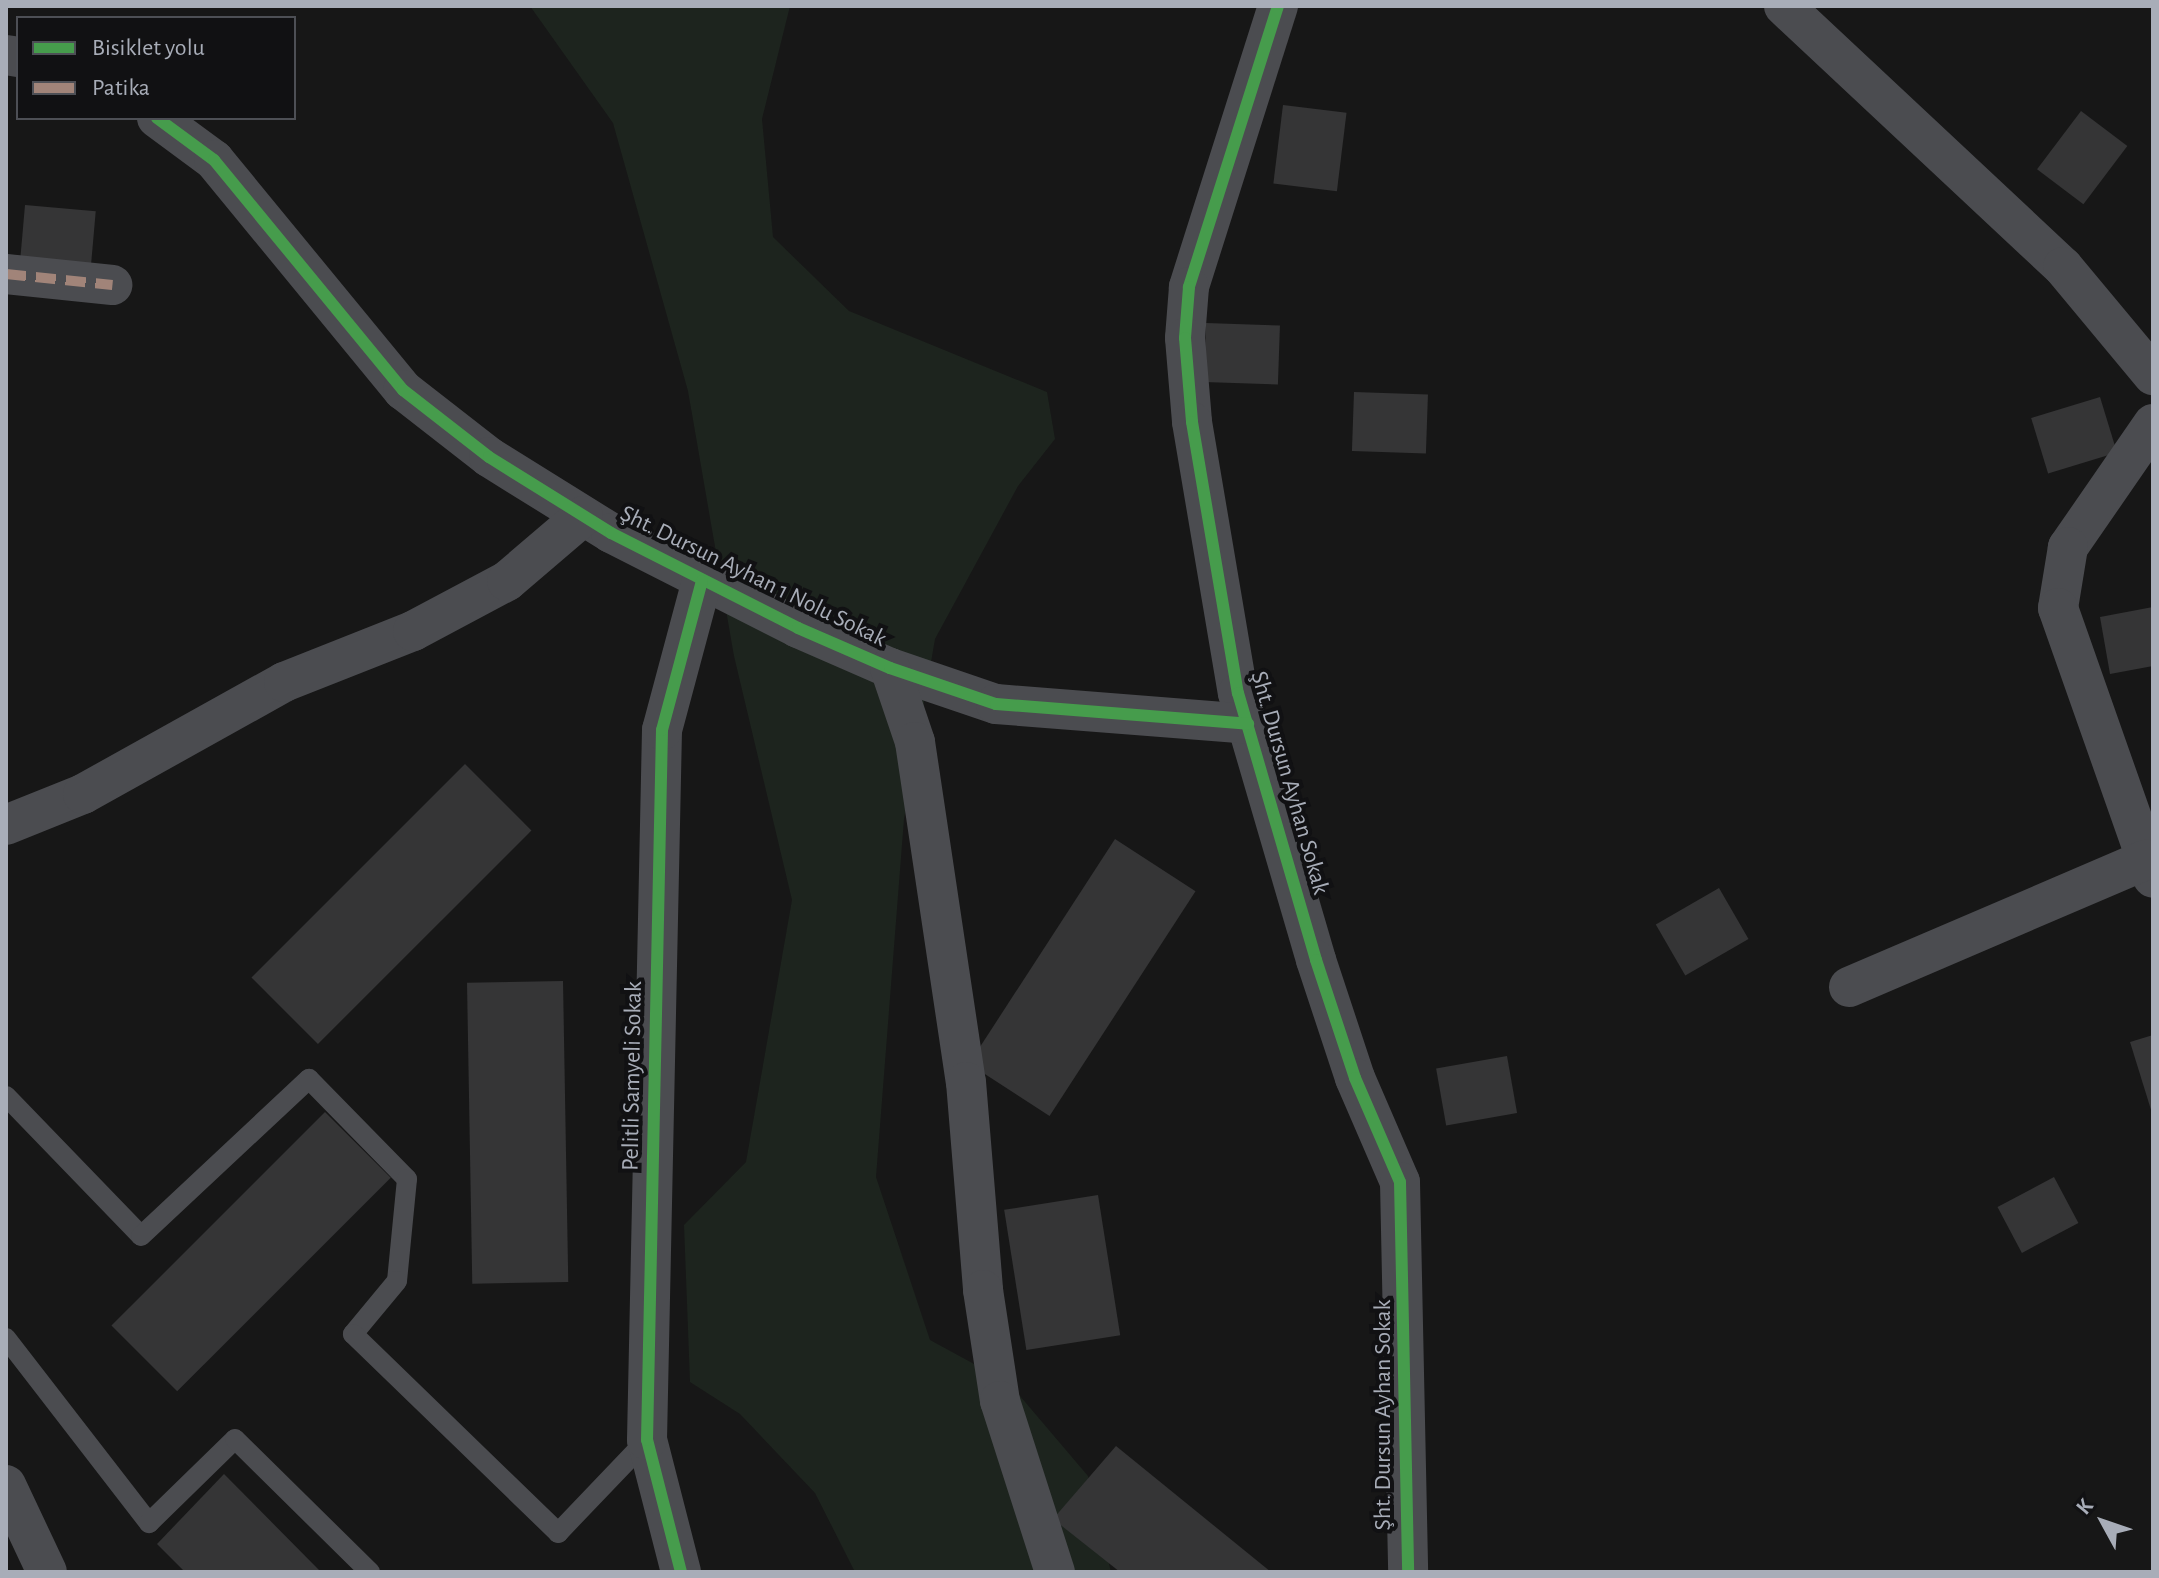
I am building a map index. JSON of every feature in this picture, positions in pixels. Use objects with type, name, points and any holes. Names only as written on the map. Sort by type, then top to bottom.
[{"type":"street","name":"Şht. Dursun Ayhan Sokak","points":[[1278,6],[1189,287],[1185,338],[1192,422],[1248,724],[1325,990],[1355,1078],[1400,1182],[1408,1572]]},
{"type":"street","points":[[1784,6],[2063,267],[2153,375]]},
{"type":"street","name":"Şht. Dursun Ayhan 1 Nolu Sokak","points":[[160,120],[214,160],[403,390],[489,457],[583,516],[702,581],[890,668],[996,704],[1248,724]]},
{"type":"street","points":[[6,274],[112,285]]},
{"type":"street","points":[[1849,987],[2150,869],[2058,608],[2068,547],[2153,424]]},
{"type":"street","name":"Şht. Dursun Ayhan 1 Nolu Sokak","points":[[6,825],[83,794],[284,682],[413,631],[493,589],[583,516]]},
{"type":"street","name":"Pelitli Samyeli Sokak","points":[[681,1572],[647,1440],[662,730],[702,581]]},
{"type":"street","points":[[890,668],[915,742],[945,943],[1000,1401],[1055,1572]]},
{"type":"street","points":[[12,1513],[47,1572]]},
{"type":"lane","points":[[6,1096],[141,1236],[309,1079],[407,1179],[397,1281],[353,1334],[558,1533],[647,1440]]},
{"type":"lane","points":[[6,1338],[149,1523],[235,1439],[370,1572]]},
{"type":"shaded area","points":[[530,6],[790,6],[762,119],[773,237],[849,311],[1047,392],[1055,439],[1018,486],[935,639],[904,819],[876,1177],[930,1340],[1009,1383],[1088,1476],[1111,1572],[855,1572],[815,1493],[740,1414],[690,1382],[684,1225],[746,1162],[792,900],[734,656],[688,391],[613,123]]},
{"type":"building","points":[[1283,105],[1347,113],[1337,191],[1273,183]]},
{"type":"building","points":[[2081,111],[2127,146],[2083,204],[2037,169]]},
{"type":"building","points":[[25,205],[96,211],[90,279],[19,273]]},
{"type":"building","points":[[1206,323],[1280,326],[1278,385],[1204,382]]},
{"type":"building","points":[[1354,392],[1428,395],[1426,454],[1352,451]]},
{"type":"building","points":[[2100,397],[2117,452],[2048,474],[2031,418]]},
{"type":"building","points":[[2153,607],[2153,666],[2110,674],[2100,617]]},
{"type":"building","points":[[465,764],[531,830],[318,1044],[251,978]]},
{"type":"building","points":[[1115,839],[1196,891],[1050,1116],[969,1064]]},
{"type":"building","points":[[1719,888],[1748,939],[1685,976],[1656,924]]},
{"type":"building","points":[[563,981],[568,1282],[472,1284],[467,983]]},
{"type":"building","points":[[2153,1035],[2153,1113],[2152,1113],[2130,1042]]},
{"type":"building","points":[[1507,1056],[1517,1113],[1446,1126],[1436,1069]]},
{"type":"building","points":[[325,1112],[391,1178],[177,1391],[111,1326]]},
{"type":"building","points":[[2054,1177],[2078,1223],[2022,1253],[1997,1207]]},
{"type":"building","points":[[1098,1195],[1120,1335],[1026,1350],[1004,1210]]},
{"type":"building","points":[[1116,1446],[1271,1572],[1120,1572],[1053,1519]]},
{"type":"building","points":[[224,1474],[321,1572],[185,1572],[157,1544]]},
{"type":"marked path","points":[[6,274],[112,285]]},
{"type":"cycle path","points":[[1278,6],[1189,287],[1185,338],[1192,422],[1238,693],[1316,960],[1355,1078],[1400,1182],[1408,1572]]},
{"type":"cycle path","points":[[160,120],[214,160],[403,390],[489,457],[611,533],[798,628],[890,668],[996,704],[1248,724]]},
{"type":"cycle path","points":[[681,1572],[647,1440],[662,730],[702,581]]}]
